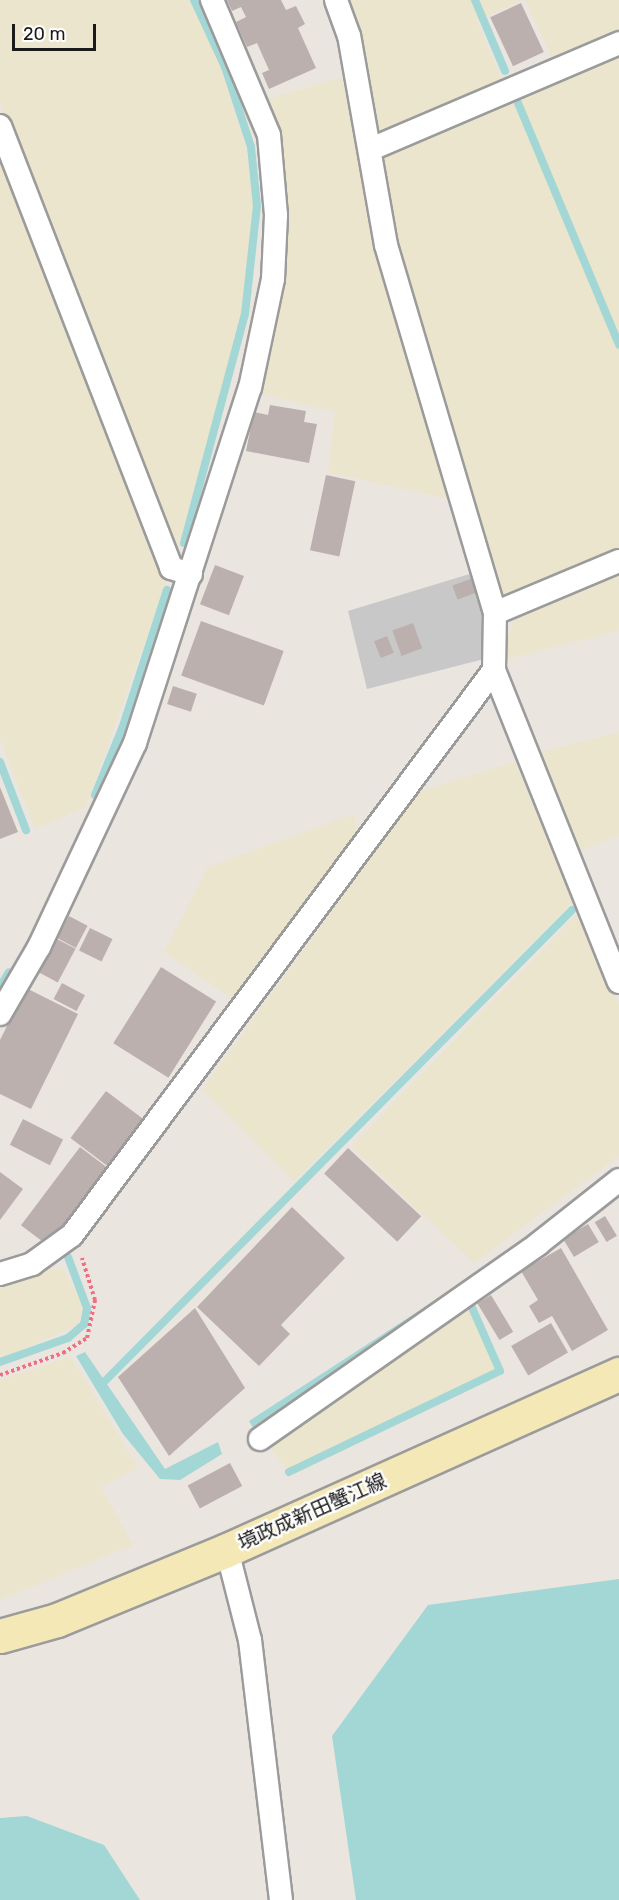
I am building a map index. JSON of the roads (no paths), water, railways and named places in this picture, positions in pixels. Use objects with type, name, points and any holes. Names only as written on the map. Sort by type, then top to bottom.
[{"type":"main road","name":"境政成新田蟹江線","points":[[0,1636],[57,1620],[227,1550],[619,1374]]},
{"type":"street","points":[[0,1014],[39,947],[135,743],[250,388],[273,279],[276,215],[268,135],[212,0]]},
{"type":"street","points":[[336,0],[349,36],[371,149],[386,245],[495,613],[494,670],[619,982]]},
{"type":"street","points":[[371,149],[619,43]]},
{"type":"street","points":[[0,126],[171,568],[191,574]]},
{"type":"street","points":[[495,613],[619,561]]},
{"type":"street","points":[[0,1274],[33,1264],[72,1235],[494,670]]},
{"type":"street","points":[[260,1439],[538,1244],[619,1180]]},
{"type":"street","points":[[227,1550],[250,1640],[281,1900]]},
{"type":"water","points":[[619,1167],[619,1176],[255,1431],[249,1421],[471,1277]]},
{"type":"water","points":[[85,1352],[165,1469],[218,1442],[222,1454],[180,1480],[160,1479],[123,1434],[76,1356]]},
{"type":"water","points":[[619,1579],[619,1900],[356,1900],[332,1736],[428,1605]]},
{"type":"water","points":[[27,1816],[104,1845],[140,1900],[0,1900],[0,1818]]},
{"type":"waterway","points":[[184,543],[245,314],[257,206],[251,147],[225,67],[194,0]]},
{"type":"waterway","points":[[475,0],[505,71]]},
{"type":"waterway","points":[[518,103],[619,345]]},
{"type":"waterway","points":[[95,795],[123,726],[167,590]]},
{"type":"waterway","points":[[0,762],[26,830]]},
{"type":"waterway","points":[[101,1385],[572,910]]},
{"type":"waterway","points":[[0,987],[9,972]]},
{"type":"waterway","points":[[0,1362],[68,1338],[84,1324],[87,1308],[68,1257]]},
{"type":"waterway","points":[[289,1472],[500,1371],[470,1303]]}]
